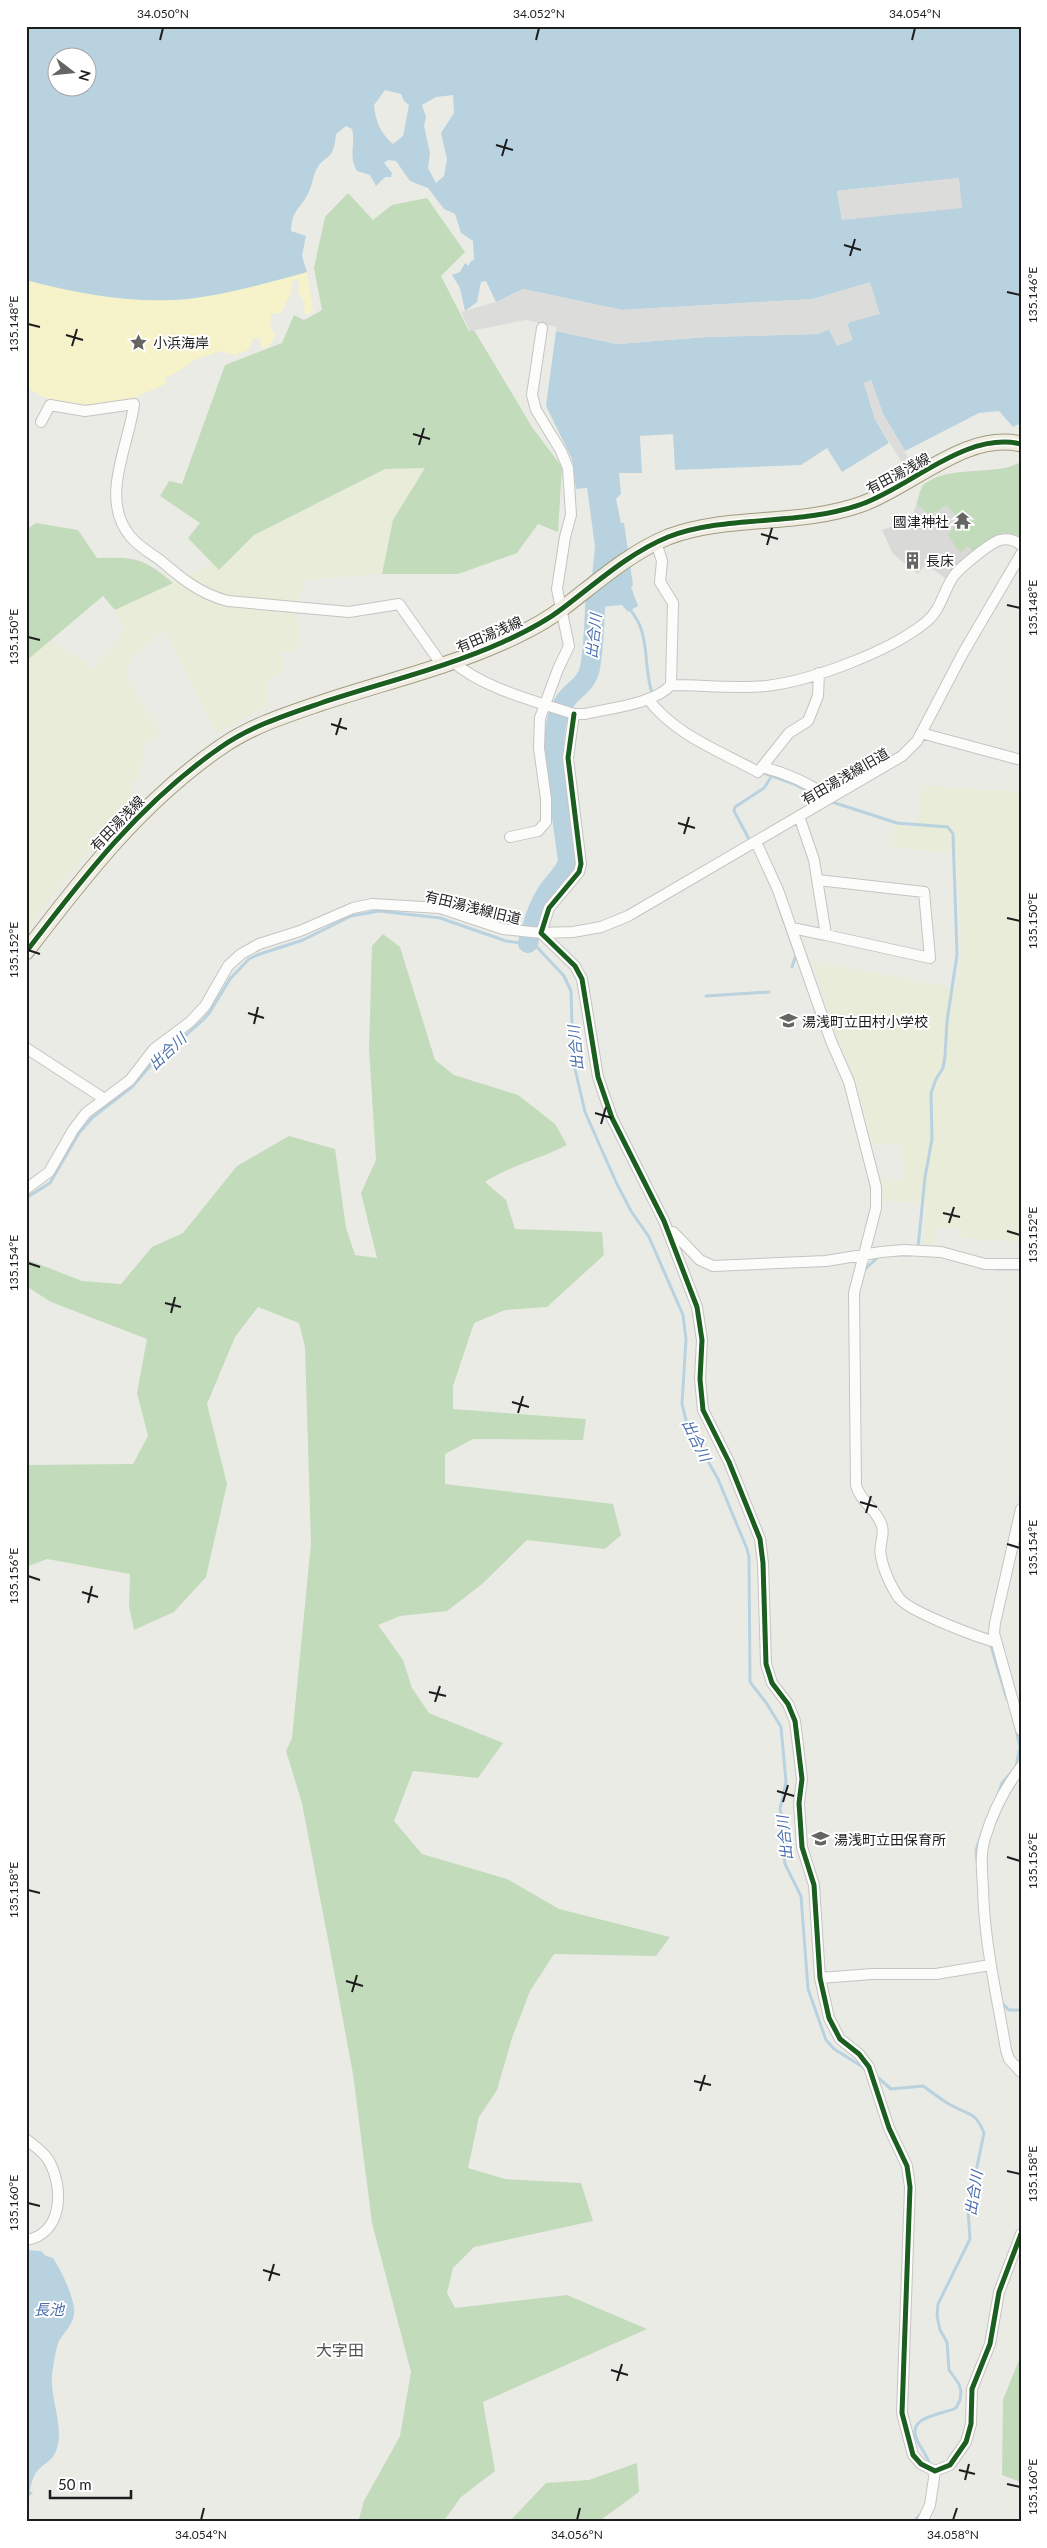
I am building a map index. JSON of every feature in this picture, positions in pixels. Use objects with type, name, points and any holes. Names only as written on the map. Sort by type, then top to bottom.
[{"type":"main road","name":"有田湯浅線","points":[[26,952],[70,894],[125,828],[164,792],[220,747],[269,722],[447,663],[509,639],[562,609],[636,553],[656,542],[702,528],[810,518],[837,512],[891,492],[970,448],[996,442],[1021,444]]},
{"type":"street","points":[[510,837],[538,831],[546,822],[546,799],[539,738],[540,718],[544,704],[569,646],[557,589],[557,579],[571,509],[565,460],[536,410],[532,395],[542,328]]},
{"type":"street","points":[[41,422],[50,405],[85,411],[134,404],[116,485],[119,514],[131,538],[193,587],[210,596],[228,601],[349,612],[399,604],[447,663],[474,677],[574,714],[585,714],[648,699],[665,691],[671,685],[673,603],[660,582],[662,561],[656,542]]},
{"type":"street","points":[[671,685],[766,686],[820,673],[887,647],[926,622],[936,612],[954,576],[997,540],[1009,539],[1021,545]]},
{"type":"street","name":"有田湯浅線旧道","points":[[26,1189],[49,1172],[79,1121],[103,1098],[130,1080],[154,1049],[190,1022],[204,1006],[228,966],[241,954],[259,944],[300,931],[353,908],[389,903],[452,911],[503,929],[541,932],[573,932],[618,921],[902,756],[911,748],[921,733],[963,653],[1021,554]]},
{"type":"street","points":[[648,699],[660,713],[679,729],[758,772],[789,733],[808,722],[818,696],[820,673]]},
{"type":"street","points":[[574,714],[568,758],[581,864],[579,872],[549,908],[541,932],[575,966],[582,978],[586,992],[592,1049],[605,1101],[664,1221],[700,1319],[702,1345],[700,1392],[703,1410],[729,1462],[760,1539],[763,1563],[766,1664],[772,1683],[788,1704],[795,1721],[802,1779],[798,1803],[802,1847],[814,1885],[820,1978],[829,2018],[840,2039],[860,2054],[869,2066],[890,2128],[907,2166],[910,2187],[902,2413],[913,2455],[921,2464],[935,2471],[950,2465],[968,2437],[971,2424],[972,2389],[990,2344],[1000,2292],[1021,2234]]},
{"type":"street","points":[[921,733],[1021,760]]},
{"type":"street","points":[[762,767],[793,777],[830,798]]},
{"type":"street","points":[[799,816],[810,844],[818,880],[826,935]]},
{"type":"street","points":[[756,842],[792,928],[831,1041],[849,1082],[875,1180],[876,1208],[854,1293],[856,1471],[859,1495],[875,1512],[881,1524],[884,1536],[881,1558],[899,1598],[918,1610],[996,1642]]},
{"type":"street","points":[[792,928],[930,958],[924,892],[818,880]]},
{"type":"street","points":[[26,1048],[103,1098]]},
{"type":"street","points":[[664,1221],[687,1249],[700,1260],[713,1266],[826,1261],[881,1252],[928,1251],[985,1264],[1021,1264]]},
{"type":"street","points":[[1021,1509],[994,1623],[996,1642],[1021,1730]]},
{"type":"street","points":[[1021,1767],[1001,1795],[983,1848],[983,1906],[990,1965],[1006,2050],[1009,2059],[1021,2072]]},
{"type":"street","points":[[820,1978],[880,1973],[936,1974],[990,1965]]},
{"type":"street","points":[[26,2139],[48,2159],[55,2173],[59,2195],[49,2229],[36,2239],[26,2240]]},
{"type":"street","points":[[922,2522],[930,2505],[935,2471]]},
{"type":"shaded area","name":"國津神社","points":[[1021,462],[1021,537],[1007,533],[995,536],[946,579],[926,564],[918,574],[893,554],[882,530],[902,523],[913,515],[924,484],[956,473],[1009,468]]},
{"type":"green space","points":[[348,193],[373,220],[392,205],[427,198],[465,252],[441,276],[469,331],[474,330],[532,427],[562,467],[558,532],[538,524],[517,553],[458,574],[382,574],[393,520],[425,468],[385,469],[254,535],[219,570],[188,538],[200,523],[160,496],[169,481],[182,484],[225,365],[282,343],[294,315],[304,320],[322,310],[314,268],[325,217]]},
{"type":"green space","name":"國津神社","points":[[1021,462],[1021,537],[1014,534],[1002,535],[990,540],[974,553],[968,546],[960,553],[948,535],[957,522],[956,515],[946,505],[936,512],[928,514],[917,504],[922,486],[933,479],[944,475],[1009,467]]},
{"type":"green space","points":[[425,467],[393,519],[382,574],[304,580],[297,616],[302,646],[282,654],[285,672],[268,678],[269,704],[217,734],[165,630],[134,656],[125,669],[160,736],[144,742],[140,775],[129,785],[140,800],[78,862],[26,931],[26,661],[51,640],[93,668],[124,632],[115,610],[213,563],[219,570],[254,535],[386,469]]},
{"type":"green space","points":[[36,523],[78,530],[97,558],[138,560],[154,568],[173,583],[115,610],[103,596],[26,661],[26,530]]},
{"type":"green space","points":[[923,785],[1021,792],[1021,1242],[960,1238],[962,1228],[939,1227],[936,1244],[922,1245],[927,1203],[884,1201],[882,1180],[903,1180],[901,1144],[872,1144],[857,1084],[837,1037],[812,961],[957,988],[962,950],[957,853],[893,848],[893,825],[915,827]]},
{"type":"green space","points":[[383,934],[400,947],[435,1060],[454,1075],[518,1095],[555,1124],[567,1145],[505,1171],[485,1182],[506,1200],[515,1229],[602,1232],[604,1255],[547,1307],[505,1310],[474,1323],[453,1386],[453,1409],[586,1419],[583,1440],[473,1439],[445,1454],[445,1484],[613,1504],[621,1535],[605,1549],[527,1540],[481,1585],[447,1611],[400,1616],[378,1625],[403,1660],[412,1688],[429,1713],[503,1743],[478,1778],[413,1771],[394,1821],[422,1854],[507,1879],[559,1909],[670,1937],[656,1956],[554,1954],[530,1991],[512,2038],[497,2090],[479,2117],[468,2168],[505,2179],[581,2183],[593,2221],[474,2247],[453,2268],[447,2293],[455,2308],[567,2295],[647,2329],[483,2402],[495,2471],[461,2497],[443,2522],[358,2522],[364,2501],[400,2436],[411,2372],[372,2223],[353,2074],[302,1803],[286,1751],[292,1738],[311,1543],[305,1347],[299,1323],[258,1307],[235,1337],[207,1404],[227,1484],[206,1577],[174,1612],[134,1630],[129,1606],[130,1574],[47,1559],[26,1567],[26,1465],[133,1464],[148,1436],[137,1393],[147,1339],[51,1302],[26,1286],[26,1259],[82,1281],[121,1284],[152,1247],[183,1233],[237,1166],[289,1136],[335,1149],[346,1228],[355,1255],[377,1258],[361,1193],[376,1160],[369,1049],[372,946]]},
{"type":"green space","points":[[1021,2355],[1021,2482],[1002,2475],[1003,2400]]},
{"type":"green space","points":[[637,2463],[639,2492],[598,2522],[509,2522],[546,2483],[589,2480]]},
{"type":"sand","name":"小浜海岸","points":[[307,272],[313,310],[308,315],[304,313],[305,303],[298,292],[300,284],[297,278],[293,281],[291,292],[281,313],[271,314],[270,325],[275,336],[269,346],[263,349],[259,338],[253,338],[248,350],[235,355],[220,351],[192,361],[187,366],[164,379],[167,383],[130,399],[113,404],[80,406],[63,403],[45,397],[26,387],[26,280],[66,290],[107,297],[168,300],[218,294]]},
{"type":"water","points":[[26,26],[1021,26],[1021,374],[1019,375],[1021,423],[1013,427],[999,411],[979,413],[905,451],[883,414],[871,380],[864,383],[875,419],[889,443],[842,472],[827,448],[801,465],[675,470],[673,434],[640,436],[642,473],[619,473],[621,494],[616,499],[621,523],[624,523],[633,585],[631,587],[638,606],[628,612],[622,605],[589,608],[595,546],[587,488],[576,489],[572,459],[546,406],[556,331],[617,344],[706,337],[817,334],[829,329],[837,345],[870,283],[813,299],[622,310],[523,289],[496,302],[486,281],[481,282],[477,302],[465,311],[460,288],[452,275],[460,272],[465,263],[468,266],[474,260],[473,241],[461,233],[455,214],[444,209],[428,188],[410,181],[396,161],[388,160],[384,163],[392,173],[391,177],[385,177],[376,186],[370,175],[357,171],[353,160],[352,129],[346,126],[336,134],[331,154],[316,170],[311,187],[293,217],[291,231],[306,236],[302,256],[307,272],[263,284],[188,299],[127,299],[66,290],[26,280]],"holes":[[[385,90],[401,94],[404,101],[409,105],[403,136],[393,144],[379,126],[374,105]],[[453,95],[454,113],[441,133],[447,159],[444,176],[436,183],[428,168],[430,153],[424,126],[426,117],[422,105],[436,97]],[[959,178],[843,220],[842,220],[837,191]]]},
{"type":"water","name":"長池","points":[[26,2250],[41,2251],[46,2256],[53,2258],[63,2275],[73,2301],[74,2312],[70,2326],[59,2341],[52,2375],[59,2433],[56,2451],[50,2460],[38,2470],[30,2491],[33,2493],[26,2499]]},
{"type":"pier","points":[[959,178],[962,208],[842,220],[837,191]]},
{"type":"pier","points":[[870,282],[880,314],[847,323],[853,340],[837,346],[829,329],[817,334],[706,337],[617,344],[556,331],[557,327],[526,320],[470,331],[461,312],[496,302],[523,289],[622,310],[813,299]]},
{"type":"pier","points":[[871,380],[883,414],[916,471],[909,474],[875,419],[864,383]]},
{"type":"waterway","name":"出合川","points":[[528,943],[541,903],[565,870],[568,861],[554,757],[555,736],[561,707],[586,679],[590,668],[597,583]]},
{"type":"waterway","points":[[630,609],[643,634],[648,678],[653,696]]},
{"type":"waterway","points":[[761,772],[794,784],[823,799]]},
{"type":"waterway","points":[[750,841],[734,811],[735,807],[764,788],[771,777]]},
{"type":"waterway","points":[[829,801],[897,823],[948,827],[953,834],[957,955],[947,1021],[943,1068],[936,1079],[931,1093],[932,1139],[925,1177],[918,1248]]},
{"type":"waterway","points":[[778,904],[796,955],[792,967]]},
{"type":"waterway","name":"出合川","points":[[26,1198],[50,1183],[79,1133],[93,1117],[132,1087],[163,1051],[177,1043],[203,1020],[230,979],[249,959],[257,955],[303,940],[351,916],[379,911],[440,918],[506,941],[535,945],[564,976],[571,991],[573,1060],[585,1112],[616,1182],[631,1211],[649,1237],[683,1315],[686,1339],[682,1404],[687,1424],[718,1479],[747,1549],[749,1557],[750,1682],[767,1704],[781,1727],[786,1782],[780,1809],[786,1835],[784,1855],[785,1864],[801,1896],[808,1989],[826,2040],[834,2049],[866,2069]]},
{"type":"waterway","points":[[706,996],[769,992]]},
{"type":"waterway","points":[[897,1255],[911,1255]]},
{"type":"waterway","points":[[863,1271],[878,1257]]},
{"type":"waterway","points":[[996,1269],[1020,1269]]},
{"type":"waterway","points":[[990,1643],[1007,1699]]},
{"type":"waterway","points":[[1016,1729],[1020,1747],[1016,1767]]},
{"type":"waterway","points":[[999,1793],[1002,1783],[1011,1773]]},
{"type":"waterway","points":[[977,1861],[976,1850],[982,1833]]},
{"type":"waterway","points":[[1002,2003],[1009,2010],[1021,2010]]},
{"type":"waterway","name":"出合川","points":[[875,2075],[891,2089],[923,2086],[946,2102],[974,2117],[984,2133],[968,2210],[970,2239],[938,2304],[937,2316],[940,2330],[947,2342],[949,2370],[959,2384],[961,2391],[960,2400],[956,2408],[921,2421],[916,2426],[915,2432],[930,2465]]},
{"type":"waterway","name":"出合川","points":[[913,2522],[923,2512]]},
{"type":"cycle path","points":[[26,952],[92,868],[139,816],[192,768],[244,733],[295,712],[436,667],[511,639],[549,618],[626,560],[668,537],[715,525],[813,516],[838,511],[881,496],[940,462],[980,445],[1000,442],[1021,444]]},
{"type":"cycle path","points":[[574,714],[568,758],[581,864],[579,872],[549,908],[541,933],[575,966],[582,979],[598,1077],[612,1118],[664,1221],[697,1307],[702,1340],[700,1379],[703,1410],[729,1462],[760,1539],[763,1563],[766,1664],[772,1683],[788,1704],[795,1721],[802,1779],[799,1803],[802,1847],[814,1885],[820,1978],[829,2018],[840,2039],[859,2054],[869,2067],[889,2128],[907,2166],[910,2187],[902,2413],[913,2455],[921,2464],[935,2471],[950,2465],[966,2442],[971,2424],[972,2389],[990,2344],[999,2292],[1021,2234]]},
{"type":"place","name":"小浜海岸","points":[[139,342]]},
{"type":"place","name":"國津神社","points":[[963,521]]},
{"type":"place","name":"長床","points":[[912,560]]},
{"type":"place","name":"湯浅町立田村小学校","points":[[788,1021]]},
{"type":"place","name":"湯浅町立田保育所","points":[[820,1839]]},
{"type":"district","name":"大字田","points":[[340,2349]]}]
